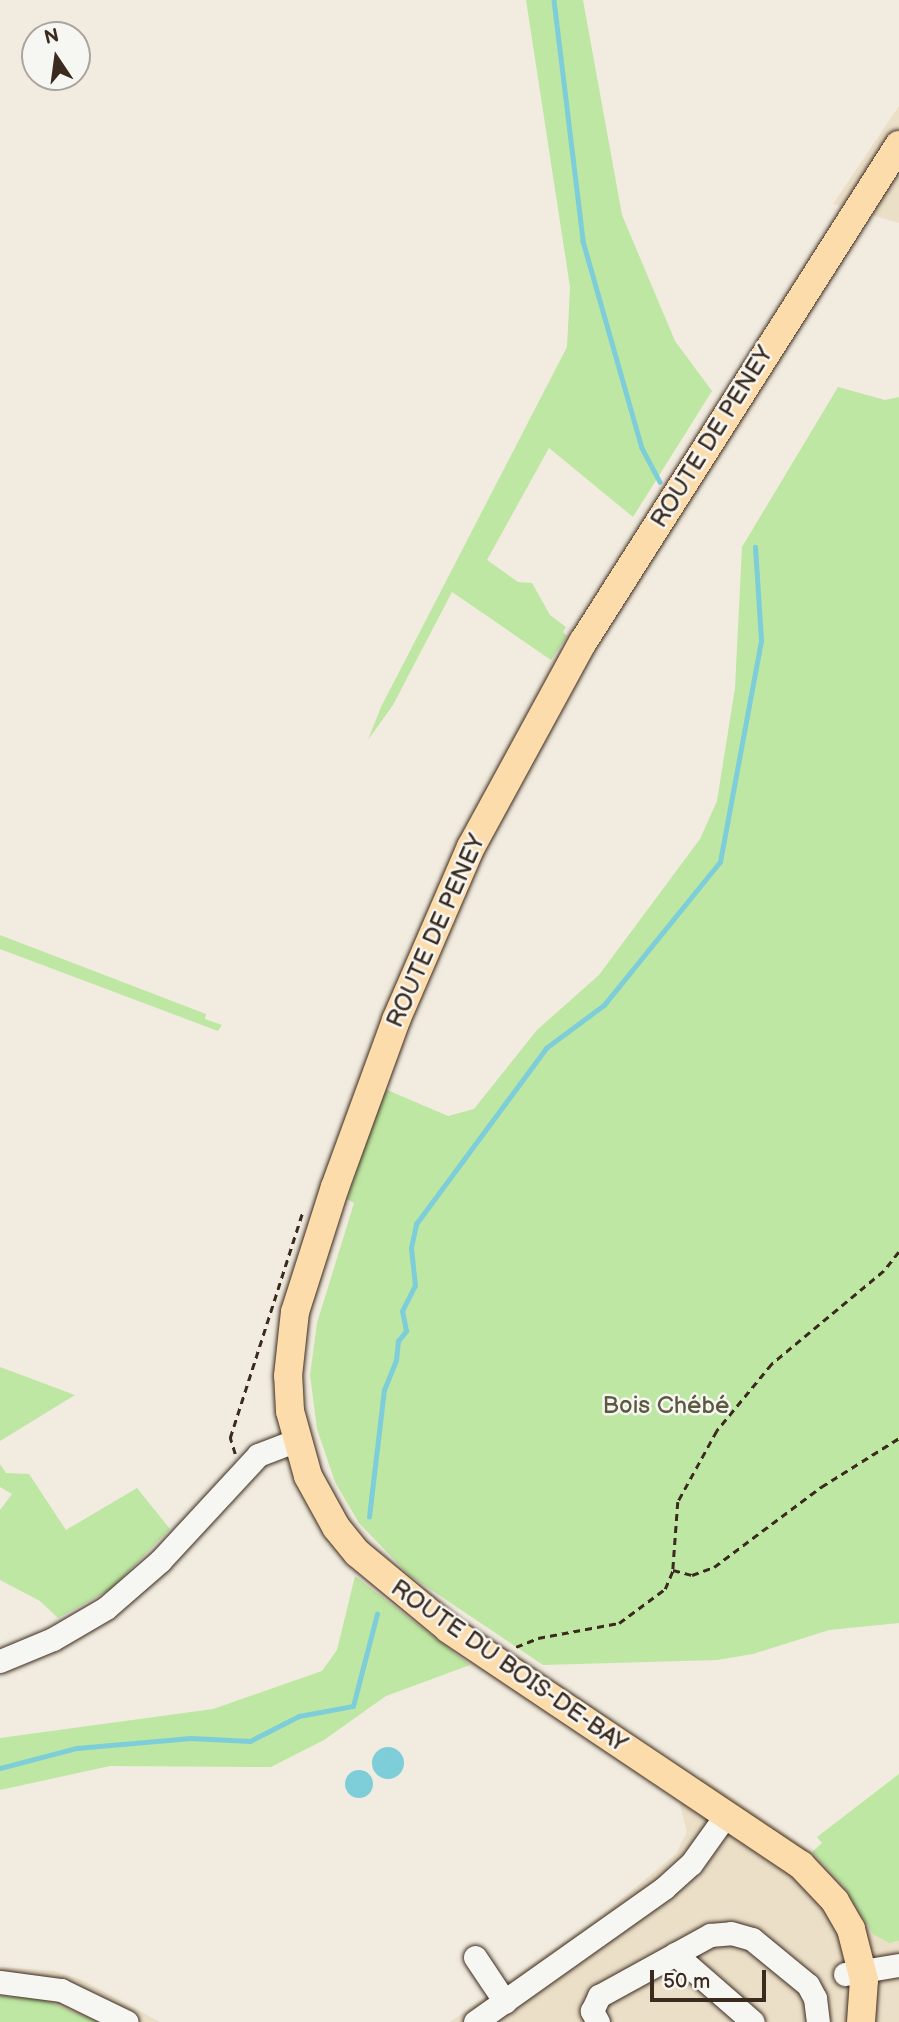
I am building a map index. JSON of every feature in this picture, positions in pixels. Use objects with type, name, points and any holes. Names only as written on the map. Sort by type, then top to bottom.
[{"type":"main road","name":"ROUTE DE PENEY","points":[[297,1440],[288,1376],[300,1290],[373,1080],[442,908],[501,788],[583,642],[899,145]]},
{"type":"main road","name":"ROUTE DU BOIS-DE-BAY","points":[[297,1440],[308,1476],[336,1527],[384,1580],[449,1629],[771,1847],[795,1859],[835,1901],[851,1929],[861,2022]]},
{"type":"main road","name":"ROUTE DU BOIS-DE-BAY","points":[[845,2022],[854,1973]]},
{"type":"street","points":[[0,1661],[53,1639],[106,1608],[160,1562],[247,1465],[265,1450],[297,1440]]},
{"type":"street","points":[[475,2022],[680,1875],[726,1815]]},
{"type":"street","points":[[598,2022],[592,2011],[598,1996],[710,1935],[732,1933],[752,1939],[808,1985],[816,1998],[818,2022]]},
{"type":"street","points":[[675,1954],[753,2022]]},
{"type":"street","points":[[475,1958],[505,2002]]},
{"type":"street","points":[[854,1973],[899,1965]]},
{"type":"street","points":[[0,1982],[61,1990],[127,2022]]},
{"type":"path","points":[[247,1465],[232,1451],[230,1438],[307,1200]]},
{"type":"path","points":[[515,1647],[538,1637],[619,1623],[665,1589],[673,1570],[678,1502],[717,1431],[772,1364],[884,1271],[899,1252]]},
{"type":"path","points":[[673,1570],[692,1575],[714,1567],[821,1487],[899,1437]]},
{"type":"shaded area","points":[[899,106],[899,223],[833,204]]},
{"type":"shaded area","points":[[702,1777],[818,1856],[843,1885],[869,1928],[894,1943],[899,1941],[899,2022],[450,2022],[602,1915],[676,1854],[687,1832],[680,1805]]},
{"type":"shaded area","points":[[0,1967],[55,1971],[84,1981],[160,2022],[0,2022]]},
{"type":"green space","points":[[526,0],[583,0],[622,215],[675,341],[712,391],[633,517],[549,448],[487,560],[518,582],[532,583],[550,615],[566,627],[563,632],[567,636],[551,660],[452,592],[393,705],[368,740],[381,707],[567,347],[570,287]]},
{"type":"green space","name":"Bois Chébé","points":[[838,387],[885,400],[899,397],[899,1623],[829,1630],[753,1654],[717,1660],[543,1665],[409,1575],[359,1523],[335,1482],[317,1429],[310,1375],[317,1323],[354,1203],[347,1199],[385,1089],[448,1116],[474,1109],[537,1030],[599,975],[700,839],[717,801],[735,688],[742,547]]},
{"type":"green space","points":[[0,935],[206,1014],[205,1019],[222,1025],[218,1031],[0,949]]},
{"type":"green space","points":[[0,1367],[75,1395],[0,1441]]},
{"type":"green space","points":[[0,1464],[6,1473],[29,1474],[66,1530],[137,1488],[170,1529],[111,1589],[58,1618],[40,1601],[0,1580],[0,1510],[12,1494],[0,1487]]},
{"type":"green space","points":[[355,1576],[470,1665],[386,1696],[324,1740],[271,1767],[110,1766],[0,1790],[0,1738],[213,1709],[322,1671],[337,1650]]},
{"type":"green space","points":[[899,1774],[899,1941],[889,1943],[873,1934],[843,1885],[812,1852],[822,1843],[817,1837]]},
{"type":"green space","points":[[0,1996],[41,1999],[98,2022],[0,2022]]},
{"type":"water","points":[[388,1747],[399,1752],[404,1763],[399,1774],[388,1779],[377,1774],[372,1763],[377,1752]]},
{"type":"water","points":[[359,1770],[369,1774],[373,1784],[369,1794],[359,1798],[349,1794],[345,1784],[349,1774]]},
{"type":"waterway","points":[[554,0],[583,241],[642,448],[660,482]]},
{"type":"waterway","points":[[369,1517],[384,1390],[396,1360],[398,1341],[406,1331],[402,1311],[415,1286],[411,1248],[416,1224],[546,1048],[604,1005],[720,862],[761,640],[755,547]]},
{"type":"waterway","points":[[0,1768],[77,1748],[191,1738],[250,1741],[299,1716],[353,1706],[377,1614]]}]
